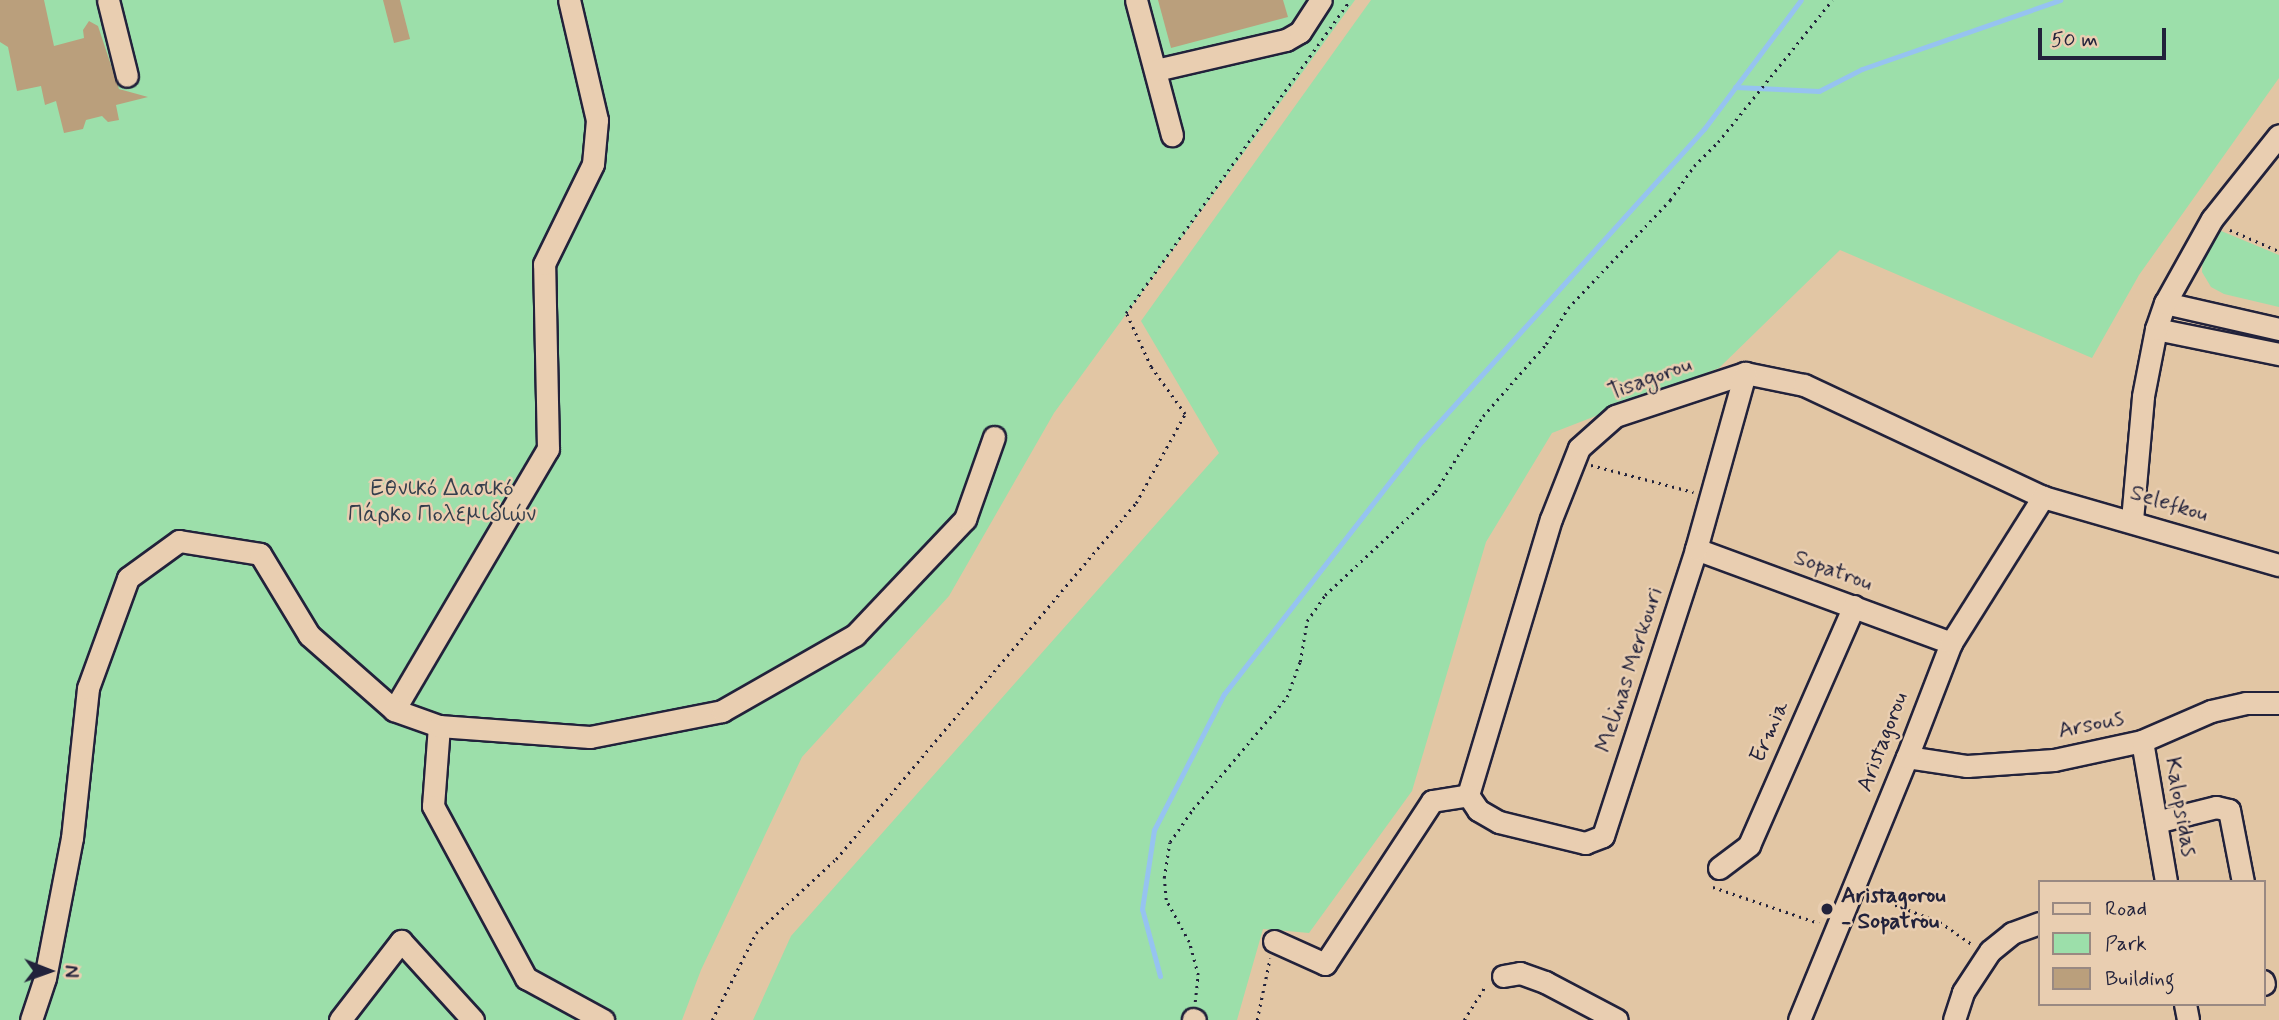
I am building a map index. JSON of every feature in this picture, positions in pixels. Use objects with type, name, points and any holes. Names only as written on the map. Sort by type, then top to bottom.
[{"type":"street","points":[[108,0],[127,76]]},
{"type":"street","points":[[394,710],[548,449],[544,264],[593,164],[597,120],[569,0]]},
{"type":"street","points":[[1136,0],[1172,135]]},
{"type":"street","points":[[1156,70],[1286,40],[1300,32],[1321,0]]},
{"type":"street","points":[[2132,520],[2143,397],[2156,329],[2165,303],[2210,221],[2279,135]]},
{"type":"street","points":[[2165,303],[2279,329]]},
{"type":"street","points":[[2156,329],[2279,354]]},
{"type":"street","name":"Tisagorou","points":[[1468,795],[1551,519],[1580,448],[1615,416],[1745,373],[1804,385],[2043,497]]},
{"type":"street","name":"Melinas Merkouri","points":[[1468,795],[1478,810],[1499,822],[1585,843],[1603,836],[1712,498],[1745,373]]},
{"type":"street","points":[[32,1020],[46,978],[72,838],[88,688],[128,578],[178,541],[260,554],[309,635],[394,710],[439,726],[590,737],[722,711],[855,635],[965,519],[994,437]]},
{"type":"street","name":"Selefkou","points":[[2043,497],[2278,562]]},
{"type":"street","name":"Aristagorou","points":[[1799,1020],[1951,643],[2043,497]]},
{"type":"street","name":"Sopatrou","points":[[1696,549],[1951,643]]},
{"type":"street","name":"Ermia","points":[[1719,868],[1749,845],[1854,606]]},
{"type":"street","name":"Arsous","points":[[1907,757],[1967,766],[2054,760],[2142,741],[2211,711],[2246,703],[2279,703]]},
{"type":"street","points":[[439,726],[433,806],[526,978],[603,1020]]},
{"type":"street","name":"Kalopsidas","points":[[2142,741],[2166,880]]},
{"type":"street","points":[[1274,941],[1325,964],[1432,802],[1468,795]]},
{"type":"street","points":[[2156,822],[2216,807],[2229,810],[2243,880]]},
{"type":"street","points":[[1954,1020],[1963,992],[1988,955],[2012,933],[2038,923]]},
{"type":"street","points":[[340,1020],[401,942],[473,1020]]},
{"type":"street","points":[[1503,976],[1520,973],[1545,982],[1617,1020]]},
{"type":"path","points":[[712,1020],[756,933],[836,859],[1136,503],[1185,414],[1151,367],[1126,313],[1350,0]]},
{"type":"path","points":[[1194,1020],[1198,975],[1189,942],[1166,900],[1164,878],[1170,842],[1193,809],[1287,697],[1300,662],[1307,621],[1325,595],[1435,492],[1483,416],[1546,344],[1568,308],[1670,200],[1694,166],[1718,142],[1832,0]]},
{"type":"path","points":[[2210,221],[2279,251]]},
{"type":"path","points":[[1575,461],[1712,498]]},
{"type":"path","points":[[1719,868],[1712,887],[1836,929]]},
{"type":"path","points":[[1853,889],[1940,922],[1988,955]]},
{"type":"path","points":[[1258,1020],[1274,941]]},
{"type":"path","points":[[1464,1020],[1483,987],[1503,976]]},
{"type":"green space","name":"Εθνικό Δασικό Πάρκο Πολεμιδιών","points":[[0,0],[1355,0],[1054,413],[949,596],[802,757],[701,970],[682,1020],[0,1020]]},
{"type":"green space","points":[[1371,0],[2279,0],[2279,78],[2139,275],[2092,358],[1840,250],[1719,368],[1552,433],[1486,542],[1412,791],[1309,933],[1263,929],[1237,1020],[753,1020],[791,936],[1219,453],[1141,321]]},
{"type":"green space","points":[[2214,228],[2279,255],[2279,307],[2224,294],[2211,287],[2202,272],[2203,252]]},
{"type":"building","points":[[0,0],[44,0],[54,46],[84,38],[83,30],[89,21],[98,26],[119,89],[148,97],[116,105],[119,120],[108,122],[102,116],[86,120],[83,129],[64,133],[56,101],[45,105],[41,86],[17,91],[8,47],[0,42]]},
{"type":"building","points":[[383,0],[400,0],[410,39],[394,43]]},
{"type":"building","points":[[1158,0],[1283,0],[1288,17],[1171,48]]},
{"type":"waterway","points":[[1160,976],[1142,909],[1154,830],[1224,694],[1422,441],[1704,129],[1801,0]]},
{"type":"waterway","points":[[1735,87],[1819,91],[1862,69],[2060,0]]},
{"type":"place","name":"Aristagorou - Sopatrou","points":[[1827,909]]}]
